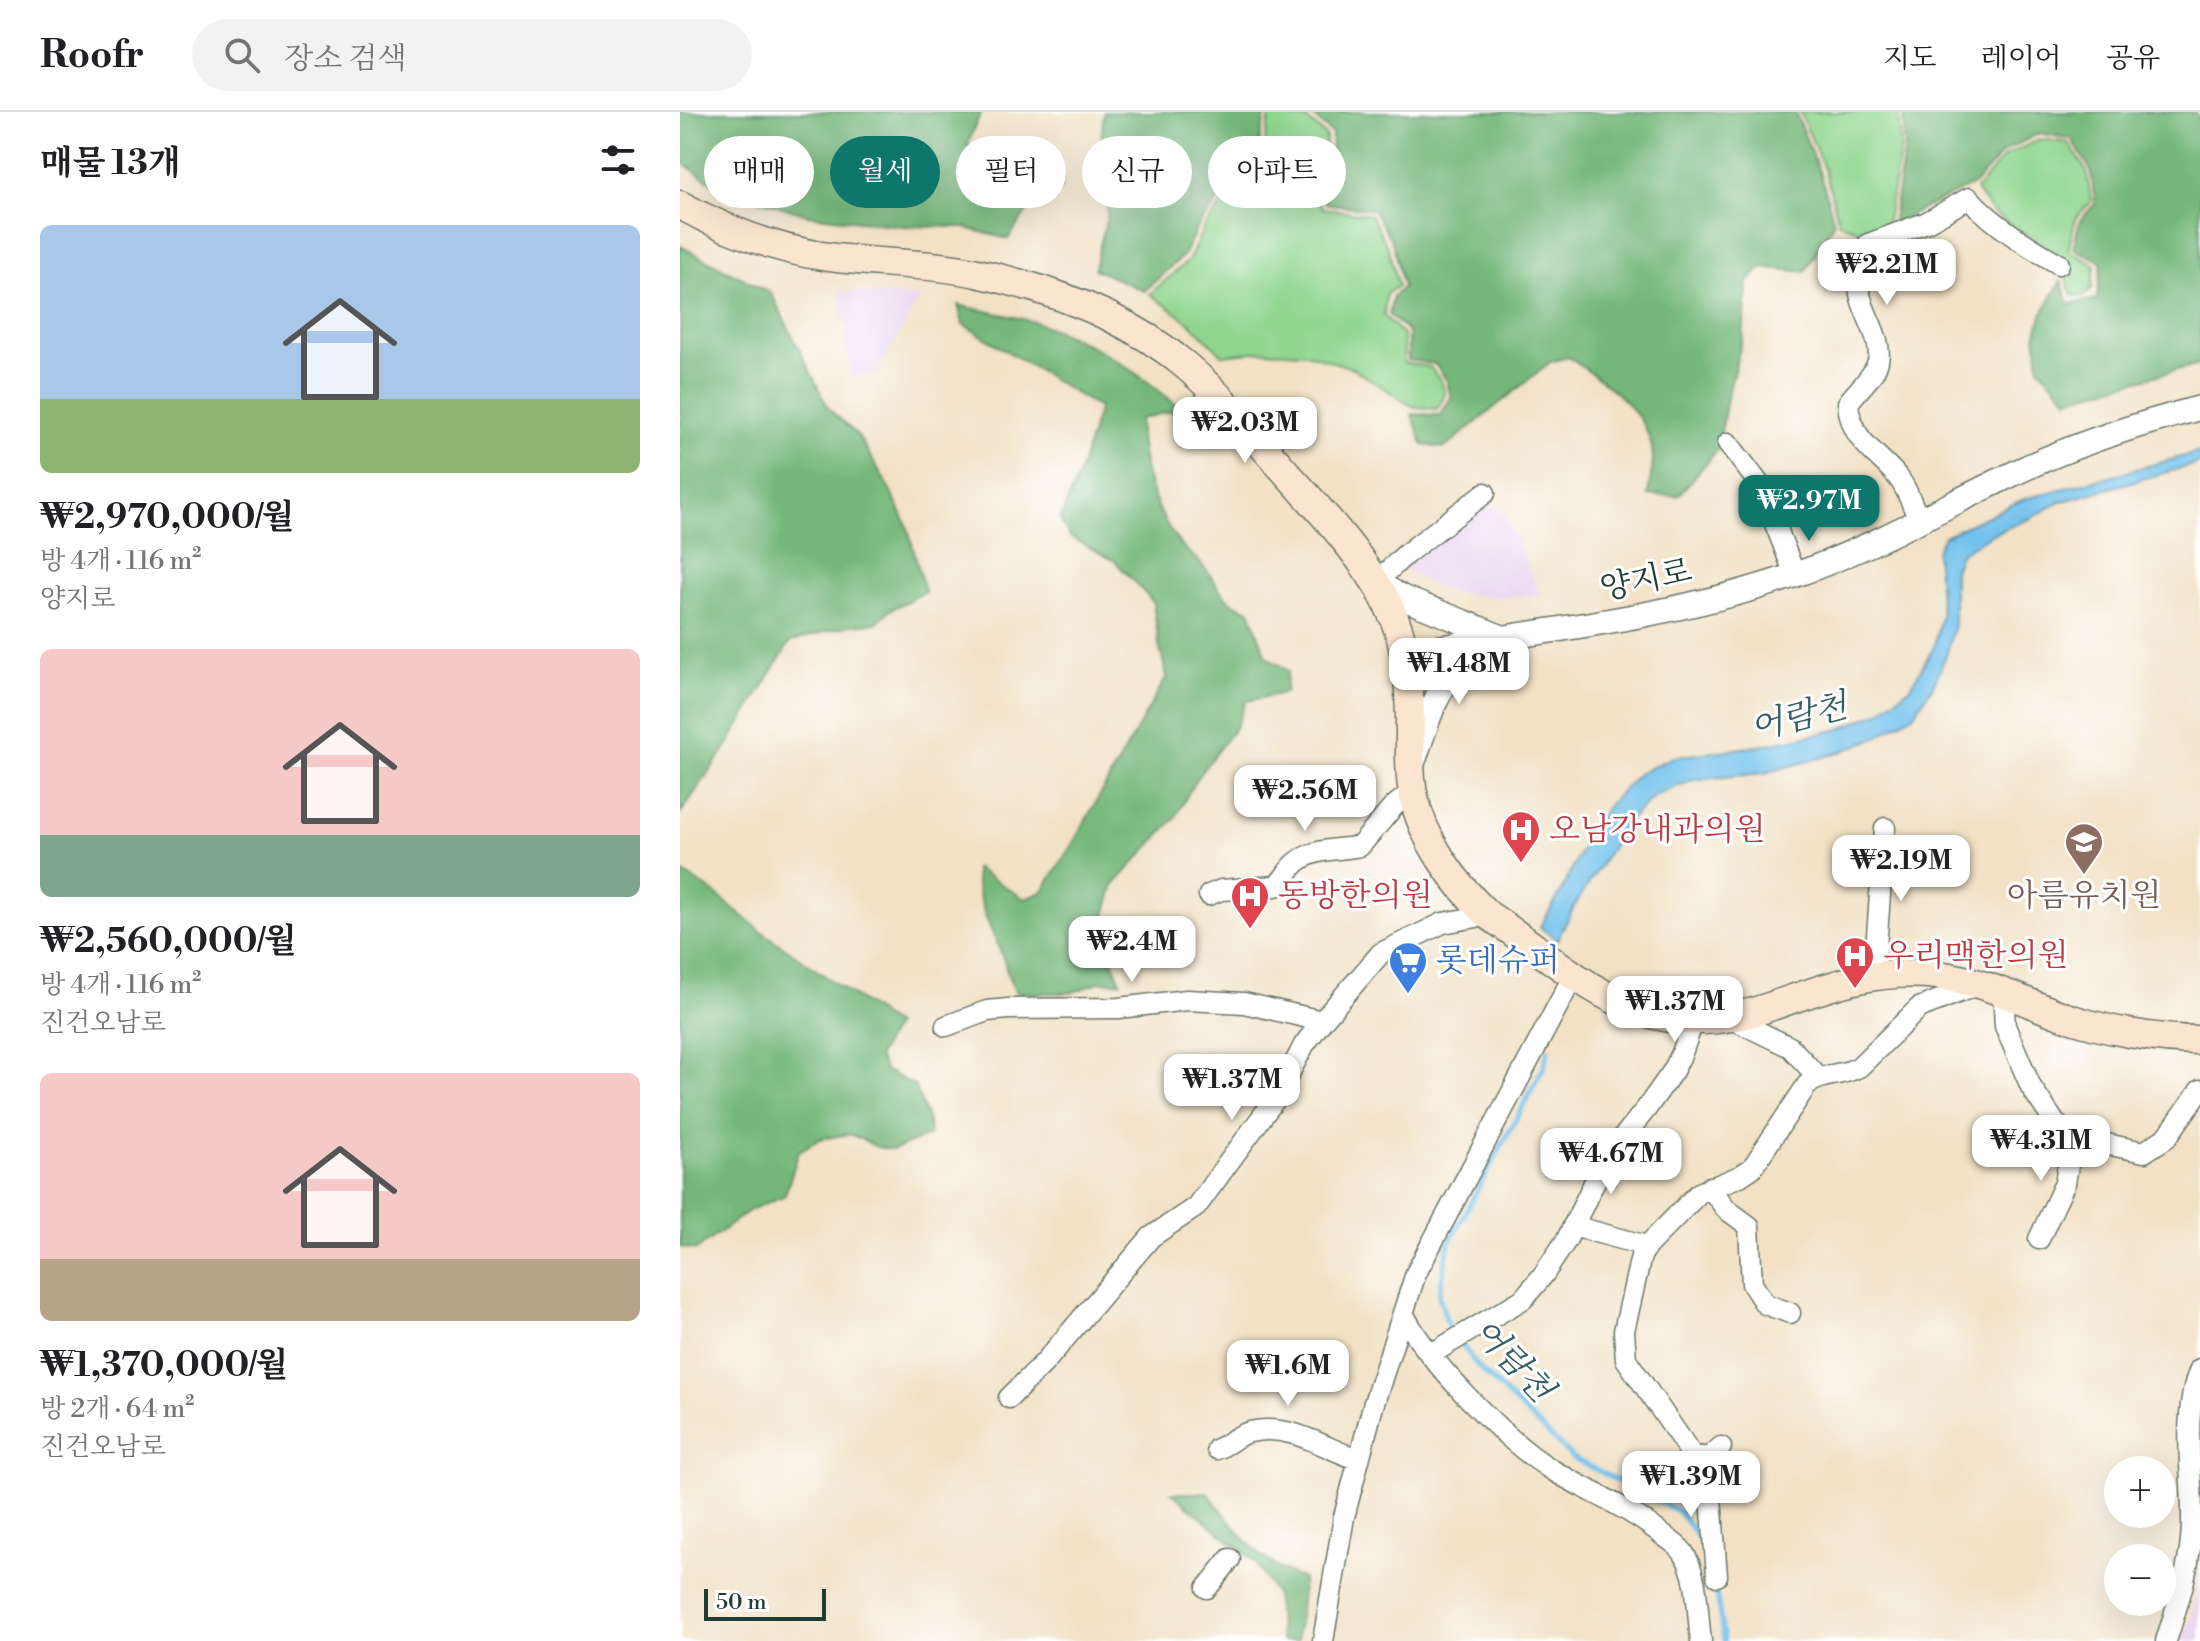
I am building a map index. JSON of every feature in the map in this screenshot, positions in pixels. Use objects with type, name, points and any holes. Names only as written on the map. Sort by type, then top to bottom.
[{"type":"main road","points":[[680,205],[705,219],[782,248],[823,256],[976,273],[1045,291],[1115,320],[1151,339],[1184,364],[1216,392],[1346,541],[1388,604],[1407,653],[1412,780],[1419,815],[1436,851],[1474,902],[1488,915],[1573,977],[1613,1001],[1632,1009],[1672,1018],[1728,1017],[1763,1010],[1843,981],[1874,975],[1934,975],[1992,987],[2068,1018],[2146,1036],[2200,1040]]},
{"type":"street","points":[[1919,520],[1900,480],[1868,450],[1849,416],[1848,403],[1872,374],[1878,361],[1878,346],[1860,293],[1860,278],[1868,244],[1927,222],[1969,198],[1988,218],[2023,244],[2059,264]]},
{"type":"street","name":"양지로","points":[[1407,653],[1631,617],[1756,588],[1795,575],[2074,448],[2200,408]]},
{"type":"street","points":[[1728,443],[1760,485],[1795,575]]},
{"type":"street","points":[[1485,493],[1406,554],[1376,582],[1403,598],[1501,637]]},
{"type":"street","points":[[1209,895],[1221,890],[1276,886],[1293,865],[1311,854],[1360,846],[1412,780],[1441,687],[1467,659],[1501,637]]},
{"type":"street","points":[[1874,975],[1885,828]]},
{"type":"street","points":[[1009,1398],[1045,1362],[1151,1237],[1196,1207],[1278,1095],[1304,1045],[1344,992],[1381,953],[1443,923],[1488,915]]},
{"type":"street","points":[[1323,1641],[1334,1564],[1359,1460],[1416,1273],[1573,977]]},
{"type":"street","points":[[1717,1576],[1715,1452],[1692,1455],[1626,1359],[1624,1331],[1641,1256],[1686,1204],[1710,1187],[1752,1168],[1797,1098],[1818,1077],[1849,1073],[1873,1054],[1919,1008],[1992,987],[2031,1087],[2055,1123],[2073,1137],[2144,1152],[2167,1137],[2200,1090]]},
{"type":"street","points":[[946,1026],[987,1011],[1119,1008],[1187,1000],[1244,1003],[1322,1021]]},
{"type":"street","points":[[1728,1017],[1790,1047],[1818,1077]]},
{"type":"street","points":[[1440,1349],[1523,1299],[1544,1274],[1573,1226],[1605,1160],[1673,1071],[1694,1019]]},
{"type":"street","points":[[2039,1239],[2065,1183],[2073,1137]]},
{"type":"street","points":[[1710,1187],[1726,1209],[1749,1226],[1752,1284],[1765,1304],[1790,1313]]},
{"type":"street","points":[[1573,1226],[1647,1246]]},
{"type":"street","points":[[1403,1313],[1411,1330],[1440,1349],[1483,1412],[1528,1454],[1644,1519],[1682,1551],[1692,1574],[1701,1641]]},
{"type":"street","points":[[2166,1641],[2181,1594],[2192,1525],[2192,1386],[2200,1369]]},
{"type":"street","points":[[1217,1449],[1247,1432],[1287,1430],[1326,1449],[1359,1460]]},
{"type":"street","points":[[1207,1588],[1230,1559]]},
{"type":"shaded area","points":[[840,291],[920,297],[876,374],[851,378]]},
{"type":"shaded area","points":[[1489,501],[1507,517],[1540,595],[1495,597],[1457,593],[1431,585],[1403,567]]},
{"type":"shaded area","points":[[2200,1575],[2200,1641],[2183,1641],[2193,1612]]},
{"type":"green space","points":[[680,112],[981,112],[971,136],[956,136],[956,208],[1029,208],[1008,239],[962,227],[903,226],[808,215],[786,208],[814,208],[814,136],[704,136],[704,177],[680,161]]},
{"type":"green space","points":[[1104,112],[1266,112],[1261,136],[1208,136],[1208,208],[1212,208],[1198,226],[1183,256],[1144,291],[1094,269],[1108,208],[1192,208],[1192,136],[1101,136]]},
{"type":"green space","points":[[1300,112],[1795,112],[1821,176],[1834,222],[1805,272],[1763,267],[1748,282],[1743,336],[1718,449],[1678,496],[1648,495],[1653,458],[1644,426],[1609,387],[1568,357],[1550,362],[1445,448],[1423,445],[1412,414],[1440,415],[1451,398],[1447,381],[1435,364],[1408,360],[1408,332],[1389,315],[1393,296],[1403,287],[1393,244],[1374,210],[1346,206],[1346,136],[1332,136],[1310,113]]},
{"type":"green space","points":[[1800,112],[1898,112],[1901,148],[1886,226],[1863,232],[1839,223],[1825,171]]},
{"type":"green space","points":[[1903,112],[2196,112],[2200,121],[2200,364],[2067,399],[2039,367],[2036,336],[2043,312],[2061,281],[2069,304],[2097,299],[2102,262],[2073,248],[2080,220],[2095,204],[2091,171],[2072,139],[2039,133],[2003,152],[1975,184],[1892,224],[1905,148]]},
{"type":"green space","points":[[1270,115],[1306,119],[1326,136],[1266,136]]},
{"type":"green space","points":[[2040,139],[2069,143],[2087,172],[2091,202],[2076,217],[2068,250],[2095,265],[2092,288],[2084,296],[2072,295],[2065,276],[2066,261],[1991,211],[1976,190],[2005,156]]},
{"type":"green space","points":[[1219,208],[1322,208],[1371,215],[1388,248],[1398,286],[1386,294],[1384,316],[1403,335],[1404,363],[1430,367],[1442,383],[1445,395],[1437,409],[1414,407],[1352,368],[1306,353],[1262,351],[1223,355],[1189,322],[1150,294],[1189,260],[1203,229]]},
{"type":"green space","points":[[680,246],[771,293],[829,409],[858,436],[886,482],[907,525],[925,592],[890,610],[876,623],[850,625],[790,642],[725,749],[680,814]]},
{"type":"green space","points":[[958,305],[1057,330],[1131,370],[1181,409],[1140,419],[1142,451],[1155,500],[1179,543],[1202,565],[1226,598],[1250,610],[1266,656],[1288,671],[1285,693],[1246,701],[1236,726],[1196,779],[1175,818],[1114,885],[1102,925],[1099,950],[1113,962],[1121,982],[1099,982],[1071,993],[1017,993],[984,912],[975,868],[1025,899],[1042,892],[1167,676],[1153,602],[1115,561],[1070,537],[1060,520],[1080,471],[1099,408],[963,324]]},
{"type":"green space","points":[[680,871],[711,890],[761,931],[895,1025],[878,1056],[884,1070],[914,1085],[930,1135],[893,1150],[877,1147],[850,1134],[820,1139],[799,1151],[785,1195],[750,1210],[696,1250],[680,1247]]},
{"type":"green space","points":[[1172,1493],[1208,1493],[1238,1532],[1261,1555],[1287,1573],[1303,1579],[1297,1641],[1281,1641],[1275,1594],[1255,1562]]},
{"type":"water","points":[[2200,452],[2200,463],[2060,502],[1992,534],[1960,554],[1954,570],[1954,624],[1947,653],[1933,686],[1913,715],[1875,738],[1838,753],[1765,773],[1693,780],[1654,796],[1630,819],[1575,905],[1557,940],[1540,927],[1608,805],[1640,772],[1674,757],[1758,746],[1837,730],[1880,712],[1911,686],[1934,647],[1941,615],[1936,551],[1944,536],[2024,499]]},
{"type":"waterway","name":"어람천","points":[[1454,1333],[1448,1325],[1439,1296],[1449,1243],[1544,1067],[1548,1050]]},
{"type":"waterway","name":"어람천","points":[[1459,1341],[1479,1368],[1573,1458],[1679,1512],[1708,1550]]},
{"type":"waterway","name":"어람천","points":[[1714,1579],[1724,1641]]},
{"type":"place","name":"오남강내과의원","points":[[1521,864]]},
{"type":"place","name":"아름유치원","points":[[2084,876]]},
{"type":"place","name":"동방한의원","points":[[1250,930]]},
{"type":"place","name":"우리맥한의원","points":[[1855,990]]},
{"type":"place","name":"롯데슈퍼","points":[[1408,995]]}]
